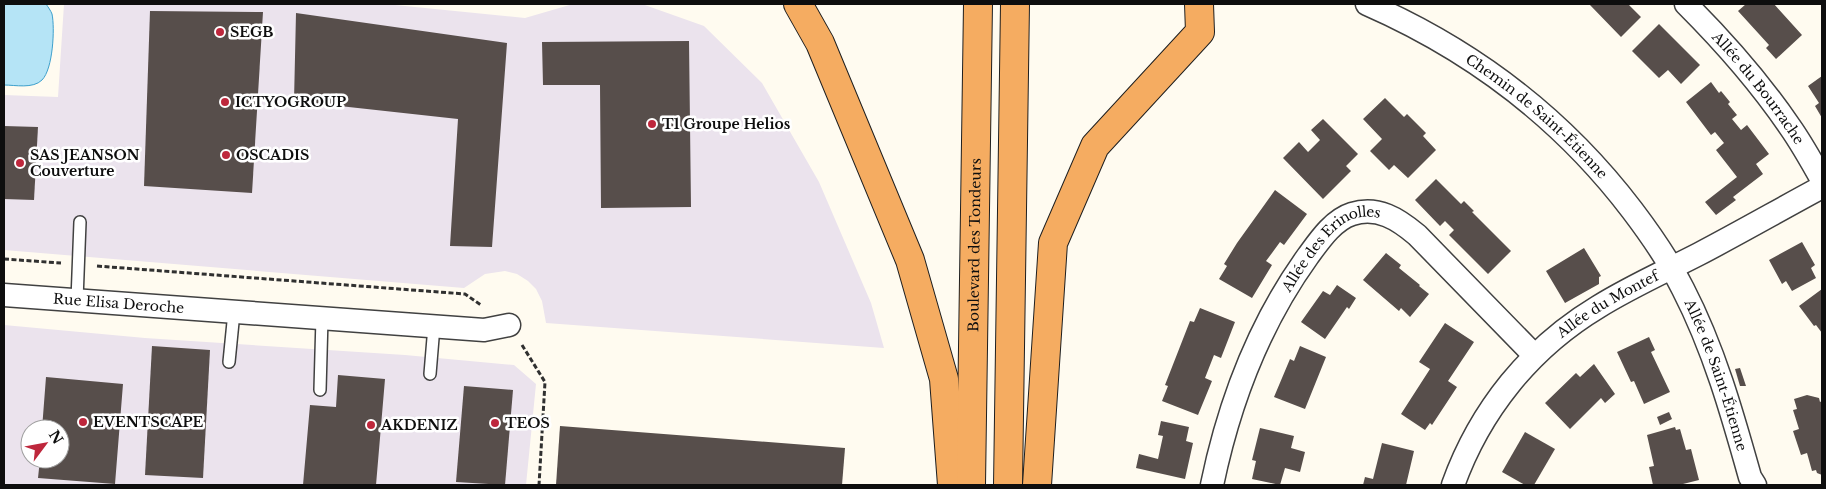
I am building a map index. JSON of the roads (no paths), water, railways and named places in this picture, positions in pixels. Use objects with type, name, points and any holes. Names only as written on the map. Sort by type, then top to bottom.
[{"type":"highway","points":[[798,4],[820,43],[910,260],[944,379],[952,485]]},
{"type":"highway","name":"Boulevard des Tondeurs","points":[[971,485],[978,4]]},
{"type":"highway","points":[[1008,485],[1015,4]]},
{"type":"highway","points":[[1037,485],[1053,243],[1095,146],[1200,32],[1199,4]]},
{"type":"street","name":"Chemin de Saint-Étienne","points":[[1367,4],[1436,37],[1496,75],[1535,106],[1572,140],[1612,184],[1641,222],[1672,268]]},
{"type":"street","name":"Allée du Bourrache","points":[[1686,4],[1713,32],[1763,91],[1790,127],[1822,180]]},
{"type":"street","name":"Allée du Montef","points":[[1453,485],[1466,452],[1479,427],[1508,385],[1534,355],[1551,340],[1598,306],[1822,187]]},
{"type":"street","name":"Allée des Erinolles","points":[[1212,485],[1230,412],[1257,343],[1292,278],[1317,243],[1340,220],[1350,214],[1376,212],[1389,215],[1403,224],[1534,355]]},
{"type":"street","name":"Allée de Saint-Étienne","points":[[1672,268],[1684,290],[1724,386],[1750,477],[1755,485]]},
{"type":"street","name":"Rue Elisa Deroche","points":[[4,295],[484,330],[509,325]]},
{"type":"lane","points":[[77,300],[80,222]]},
{"type":"lane","points":[[229,362],[234,312]]},
{"type":"lane","points":[[320,390],[322,318]]},
{"type":"lane","points":[[430,374],[434,326]]},
{"type":"water","points":[[4,4],[46,4],[52,14],[53,38],[49,67],[42,80],[34,85],[4,85]]},
{"type":"place","name":"SEGB","points":[[220,32]]},
{"type":"place","name":"ICTYOGROUP","points":[[225,102]]},
{"type":"place","name":"T1 Groupe Helios","points":[[652,124]]},
{"type":"place","name":"OSCADIS","points":[[226,155]]},
{"type":"place","name":"SAS JEANSON Couverture","points":[[20,163]]},
{"type":"place","name":"EVENTSCAPE","points":[[83,422]]},
{"type":"place","name":"TEOS","points":[[495,423]]},
{"type":"place","name":"AKDENIZ","points":[[371,425]]}]
